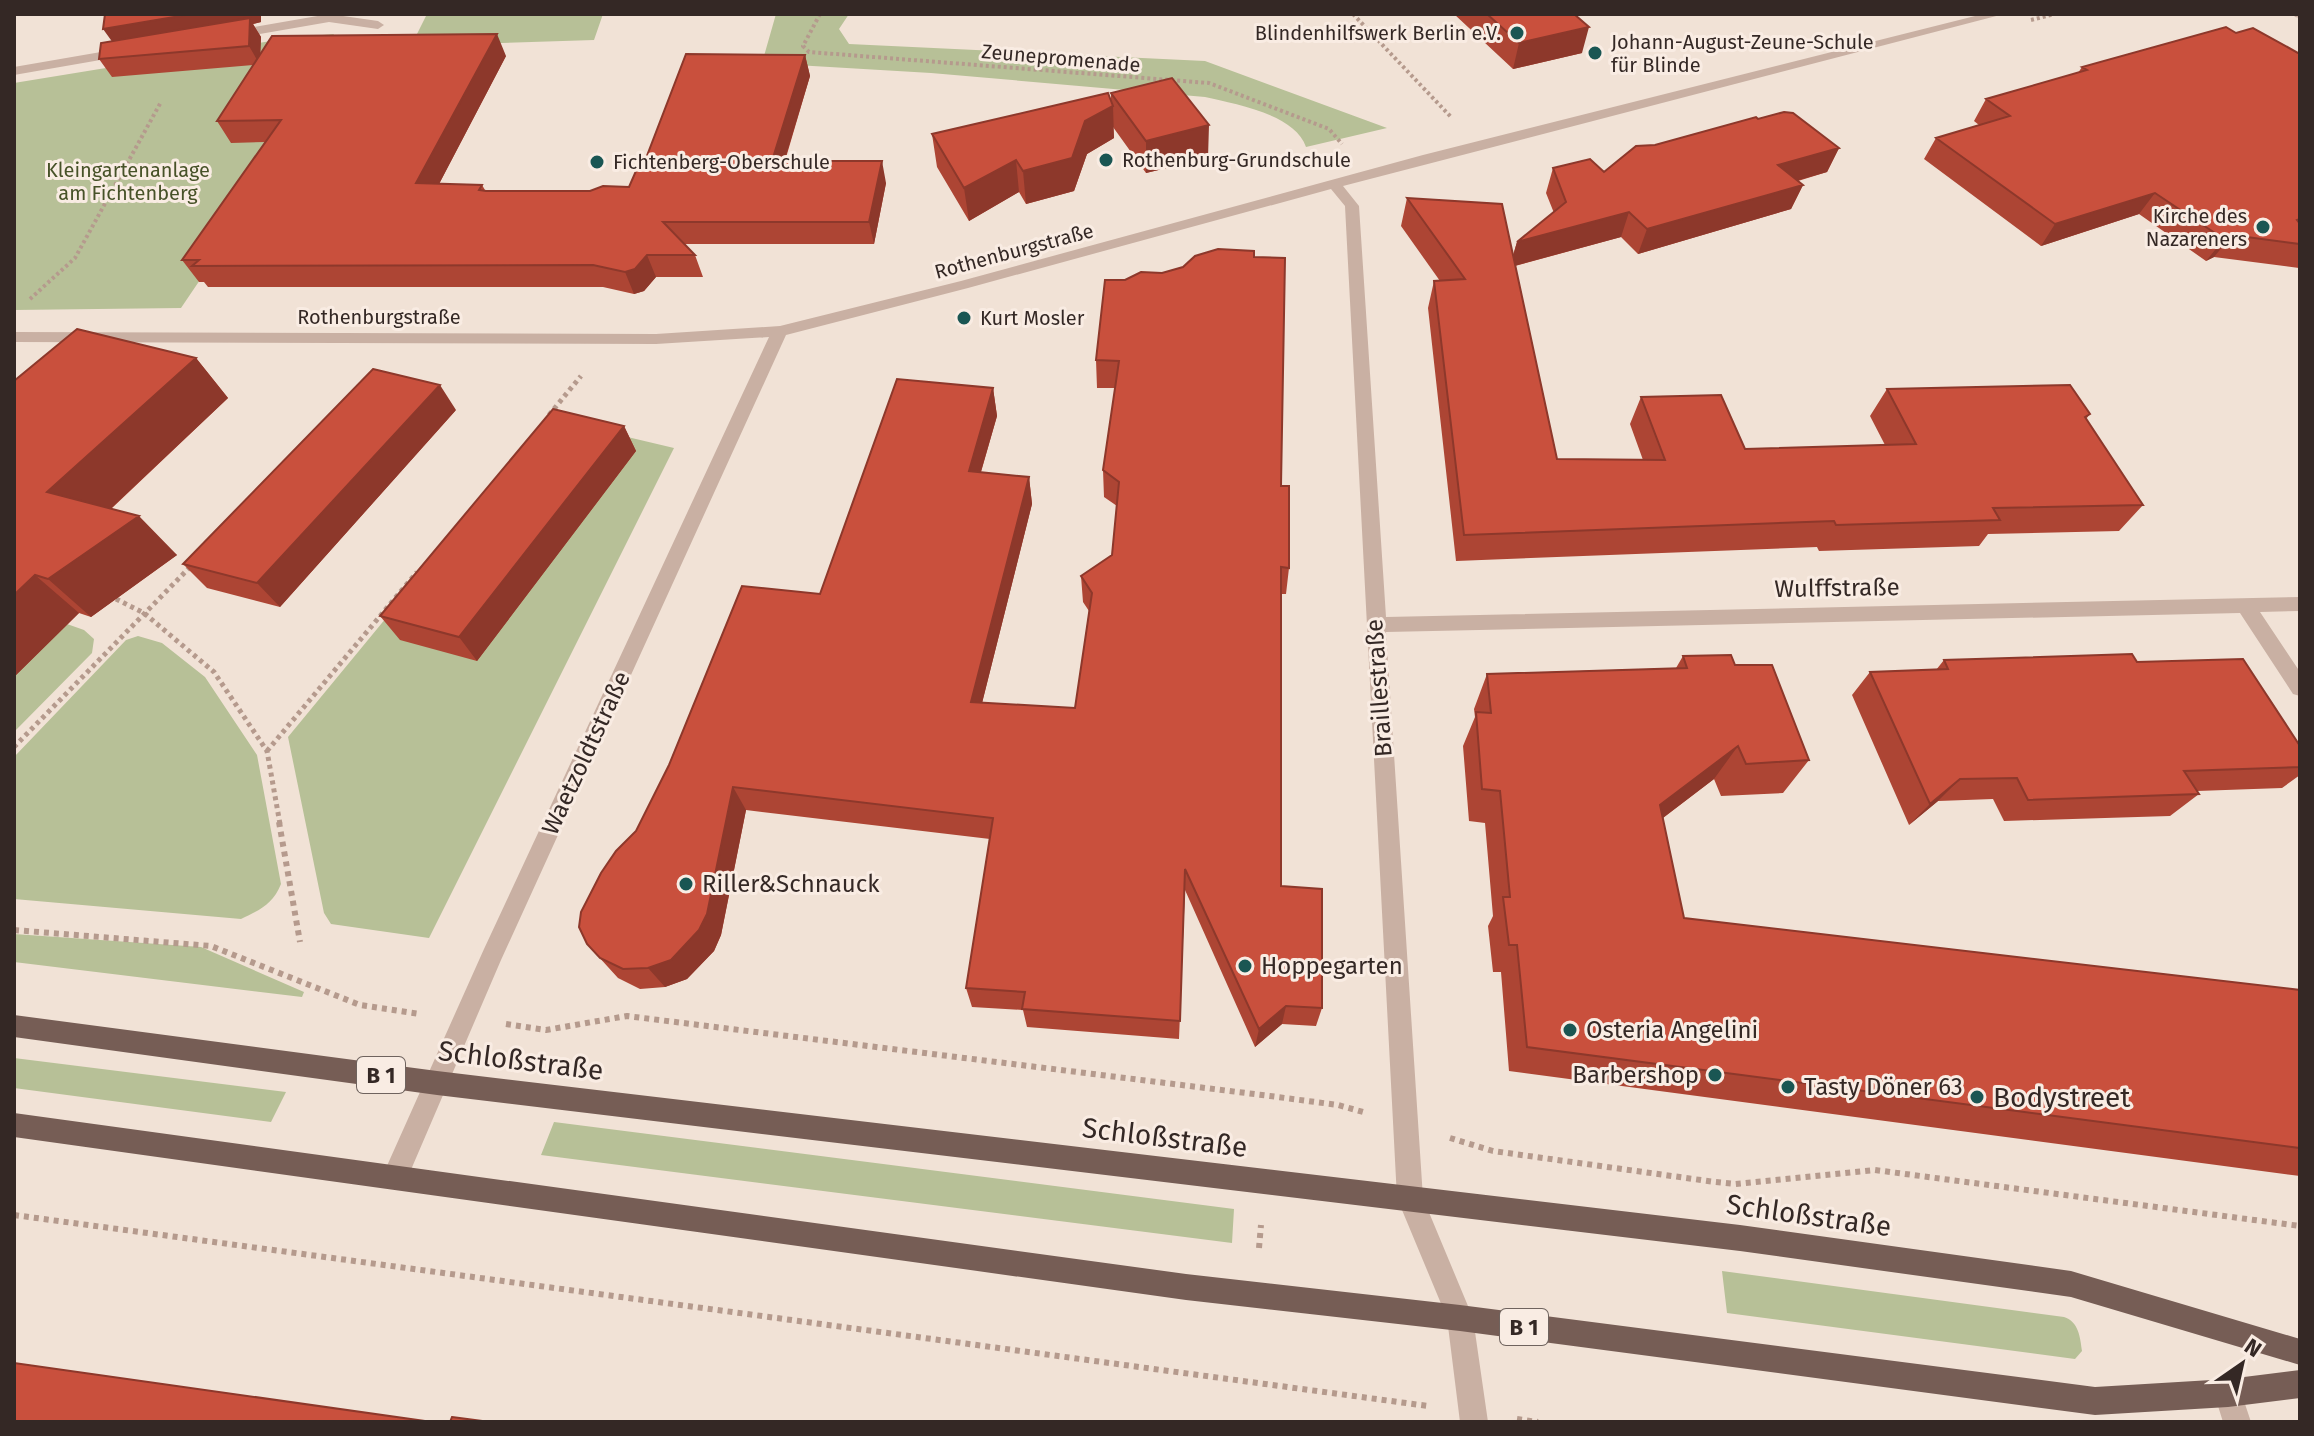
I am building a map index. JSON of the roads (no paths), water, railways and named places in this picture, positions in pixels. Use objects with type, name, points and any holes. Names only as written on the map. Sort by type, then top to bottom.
[{"type":"main road","name":"Schloßstraße","points":[[14,1026],[437,1083],[1740,1238],[2071,1284],[2300,1352]]},
{"type":"main road","name":"B 1","points":[[14,1125],[1186,1287],[1460,1318],[2095,1401],[2228,1393],[2300,1384]]},
{"type":"street","name":"Rothenburgstraße","points":[[14,337],[656,339],[780,331],[963,285],[1334,184],[1998,14]]},
{"type":"street","points":[[219,37],[329,18],[378,25]]},
{"type":"street","points":[[14,71],[140,50]]},
{"type":"street","name":"Braillestraße","points":[[1334,184],[1352,206],[1410,1198],[1460,1318],[1473,1417]]},
{"type":"street","name":"Waetzoldtstraße","points":[[395,1177],[780,331]]},
{"type":"street","name":"Wulffstraße","points":[[1375,625],[2300,604]]},
{"type":"street","points":[[2245,605],[2300,688]]},
{"type":"street","points":[[2228,1393],[2237,1422]]},
{"type":"place","name":"Blindenhilfswerk Berlin e.V.","points":[[1517,33]]},
{"type":"place","name":"Johann-August-Zeune-Schule für Blinde","points":[[1595,53]]},
{"type":"place","name":"Rothenburg-Grundschule","points":[[1106,160]]},
{"type":"place","name":"Fichtenberg-Oberschule","points":[[597,162]]},
{"type":"place","name":"Kirche des Nazareners","points":[[2263,227]]},
{"type":"place","name":"Kurt Mosler","points":[[964,318]]},
{"type":"place","name":"Riller&Schnauck","points":[[686,884]]},
{"type":"place","name":"Hoppegarten","points":[[1245,966]]},
{"type":"place","name":"Osteria Angelini","points":[[1570,1030]]},
{"type":"place","name":"Barbershop","points":[[1715,1075]]},
{"type":"place","name":"Tasty Döner 63","points":[[1788,1087]]},
{"type":"place","name":"Bodystreet","points":[[1977,1097]]},
{"type":"park label","name":"Kleingartenanlage am Fichtenberg","points":[[128,182]]}]
